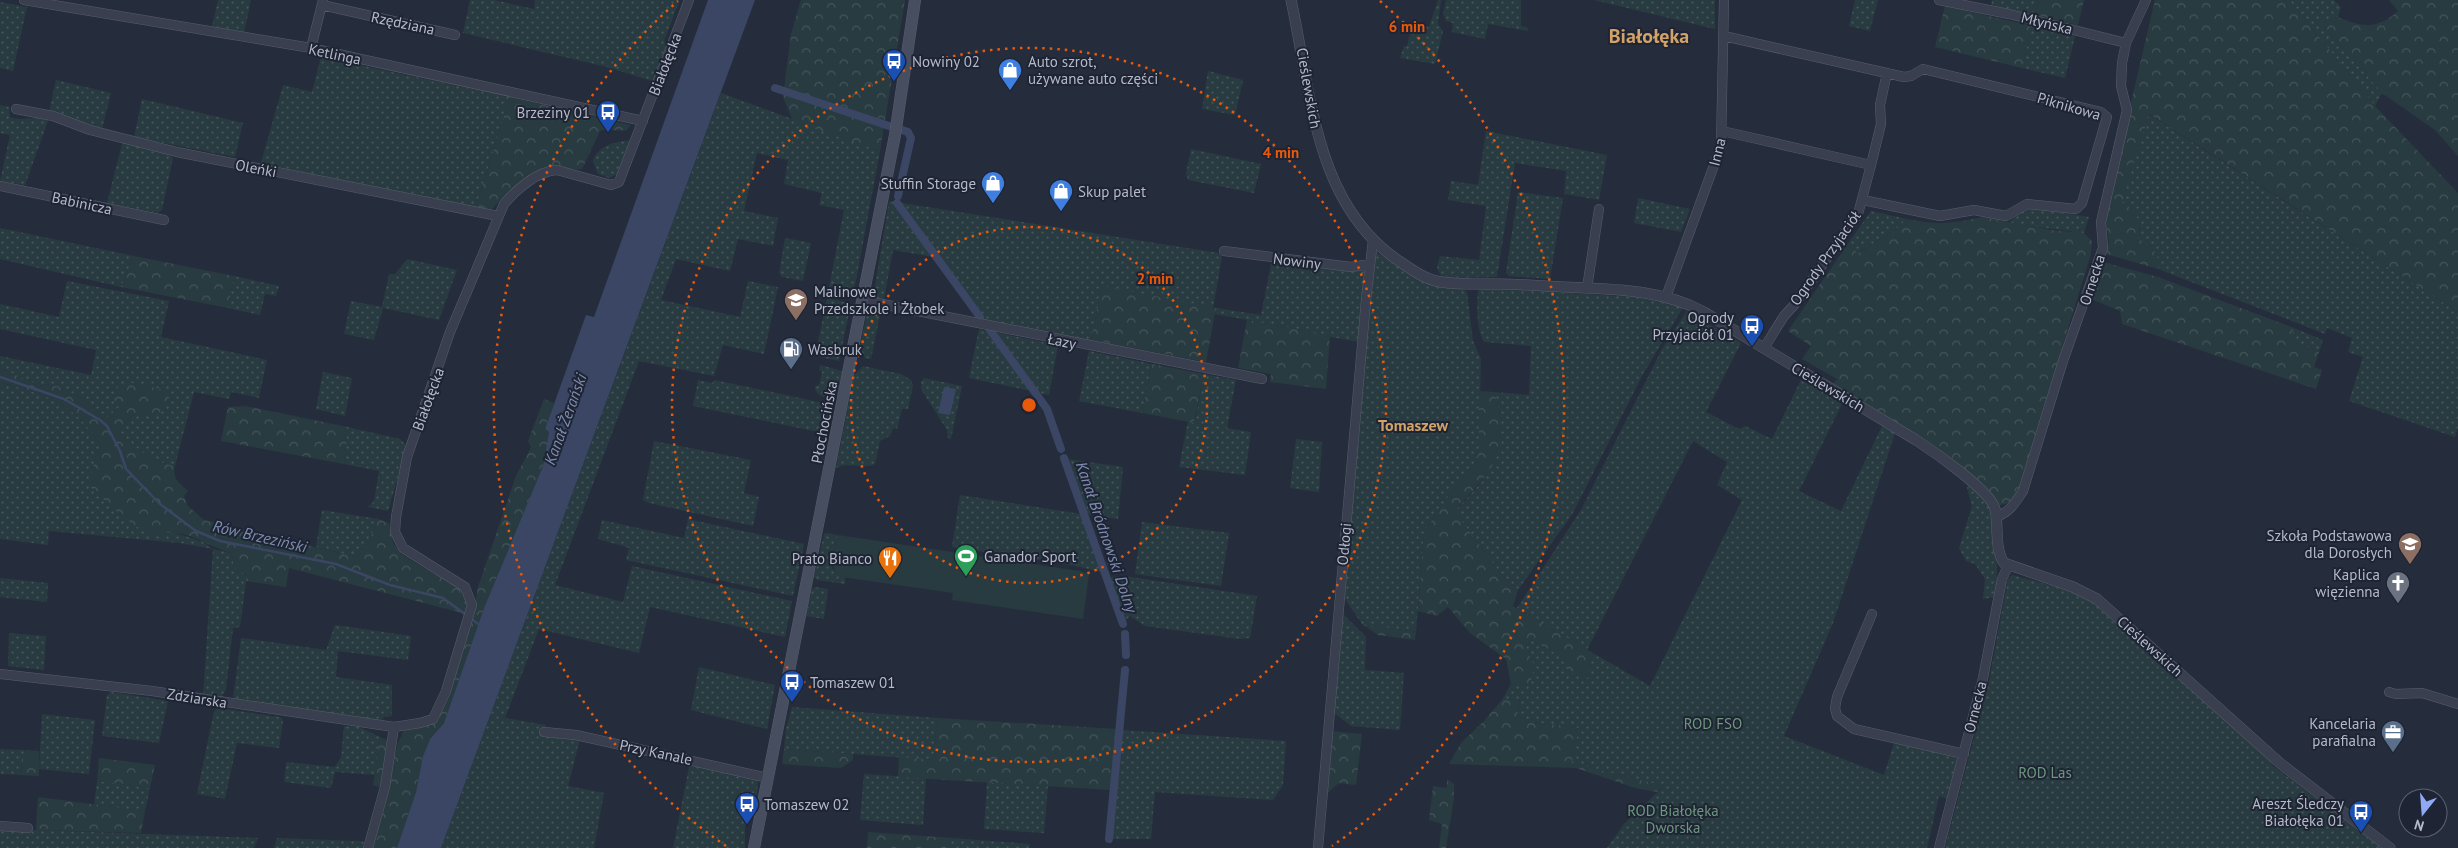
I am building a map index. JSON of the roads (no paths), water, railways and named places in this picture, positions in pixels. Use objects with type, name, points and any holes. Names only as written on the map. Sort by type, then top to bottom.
[{"type":"main road","name":"Płochocińska","points":[[754,848],[896,134],[915,0]]},
{"type":"street","name":"Ketlinga","points":[[24,0],[311,48],[643,121]]},
{"type":"street","name":"Białołęcka","points":[[394,727],[420,723],[433,719],[437,714],[469,617],[470,595],[465,587],[407,551],[400,543],[395,532],[407,457],[459,309],[498,216],[504,204],[514,192],[549,170],[557,170],[611,185],[618,182],[689,0]]},
{"type":"street","name":"Cieślewskich","points":[[1291,0],[1318,137],[1327,163],[1340,193],[1354,217],[1373,240],[1402,263],[1434,281],[1587,288],[1666,297],[1697,309],[1764,348],[1939,455],[1988,497],[1995,506],[2000,554],[2002,560],[2008,566],[2073,587],[2097,599],[2281,764],[2390,848]]},
{"type":"street","name":"Inna","points":[[1666,297],[1718,154],[1722,131],[1724,0]]},
{"type":"street","name":"Młyńska","points":[[1939,0],[2009,14],[2126,43]]},
{"type":"street","name":"Ornecka","points":[[1996,517],[2005,514],[2014,506],[2023,491],[2064,361],[2103,248],[2101,222],[2127,110],[2120,75],[2126,43],[2146,0]]},
{"type":"street","points":[[311,48],[323,3]]},
{"type":"street","name":"Rzędziana","points":[[323,3],[455,35]]},
{"type":"street","name":"Piknikowa","points":[[1724,36],[1907,77],[1922,69],[2101,112],[2106,115],[2107,121],[2082,203],[2076,210],[2027,204],[2006,216],[1974,210],[1940,216],[1863,200]]},
{"type":"street","name":"Ogrody Przyjaciół","points":[[1764,348],[1784,316],[1795,304],[1858,214],[1881,124],[1880,105],[1887,73]]},
{"type":"street","name":"Oleńki","points":[[16,109],[53,116],[90,130],[178,152],[498,216]]},
{"type":"street","points":[[1722,131],[1871,165]]},
{"type":"street","name":"Babinicza","points":[[0,186],[164,220]]},
{"type":"street","points":[[1587,288],[1599,209]]},
{"type":"street","name":"Odłogi","points":[[1318,848],[1373,240]]},
{"type":"street","name":"Nowiny","points":[[1224,251],[1351,267],[1370,264]]},
{"type":"street","name":"Łazy","points":[[862,300],[1262,379]]},
{"type":"street","name":"Ornecka","points":[[1939,848],[1983,678],[2002,579],[2008,566]]},
{"type":"street","points":[[1872,614],[1837,697],[1836,708],[1838,716],[1854,729],[1964,754]]},
{"type":"street","name":"Zdziarska","points":[[0,674],[152,691],[394,727]]},
{"type":"street","points":[[2389,692],[2396,694],[2422,693],[2458,704]]},
{"type":"street","points":[[368,848],[385,787],[394,727]]},
{"type":"street","name":"Przy Kanale","points":[[544,732],[576,735],[768,778]]},
{"type":"street","points":[[0,826],[28,828]]},
{"type":"water","name":"Kanał Żerański","points":[[708,0],[755,0],[441,848],[397,848],[416,792],[423,756],[430,739],[444,723],[484,608],[543,466],[549,432],[545,429],[586,315],[594,317]]},
{"type":"water","points":[[944,387],[956,389],[950,415],[938,413]]},
{"type":"waterway","name":"Kanał Bródnowski Dolny","points":[[775,88],[889,126]]},
{"type":"waterway","name":"Kanał Bródnowski Dolny","points":[[898,196],[911,138],[908,132],[902,130]]},
{"type":"waterway","name":"Kanał Bródnowski Dolny","points":[[897,203],[980,317]]},
{"type":"waterway","name":"Kanał Bródnowski Dolny","points":[[990,330],[1047,409],[1061,449]]},
{"type":"waterway","name":"Rów Brzeziński","points":[[0,377],[64,399],[100,420],[107,426],[120,451],[126,469],[160,504],[196,531],[220,541],[336,564],[390,585],[443,598],[481,626]]},
{"type":"waterway","name":"Kanał Bródnowski Dolny","points":[[1064,458],[1123,624]]},
{"type":"waterway","name":"Kanał Bródnowski Dolny","points":[[1125,634],[1126,655]]},
{"type":"waterway","name":"Kanał Bródnowski Dolny","points":[[1109,839],[1125,670]]},
{"type":"place","name":"Nowiny 02","points":[[894,82]]},
{"type":"place","name":"Auto szrot, używane auto części","points":[[1010,91]]},
{"type":"place","name":"Brzeziny 01","points":[[608,133]]},
{"type":"place","name":"Stuffin Storage","points":[[993,204]]},
{"type":"place","name":"Skup palet","points":[[1061,212]]},
{"type":"place","name":"Malinowe Przedszkole i Żłobek","points":[[796,321]]},
{"type":"place","name":"Ogrody Przyjaciół 01","points":[[1752,347]]},
{"type":"place","name":"Wasbruk","points":[[791,370]]},
{"type":"place","name":"Szkoła Podstawowa dla Dorosłych","points":[[2410,565]]},
{"type":"place","name":"Ganador Sport","points":[[966,577]]},
{"type":"place","name":"Prato Bianco","points":[[890,579]]},
{"type":"place","name":"Kaplica więzienna","points":[[2398,604]]},
{"type":"place","name":"Tomaszew 01","points":[[792,703]]},
{"type":"place","name":"Kancelaria parafialna","points":[[2393,753]]},
{"type":"place","name":"Tomaszew 02","points":[[747,825]]},
{"type":"place","name":"Areszt Śledczy Białołęka 01","points":[[2361,833]]},
{"type":"district","name":"Białołęka","points":[[1649,36]]},
{"type":"district","name":"Tomaszew","points":[[1413,425]]},
{"type":"park label","name":"ROD FSO","points":[[1713,723]]},
{"type":"park label","name":"ROD Las","points":[[2045,772]]},
{"type":"park label","name":"ROD Białołęka Dworska","points":[[1673,818]]}]
